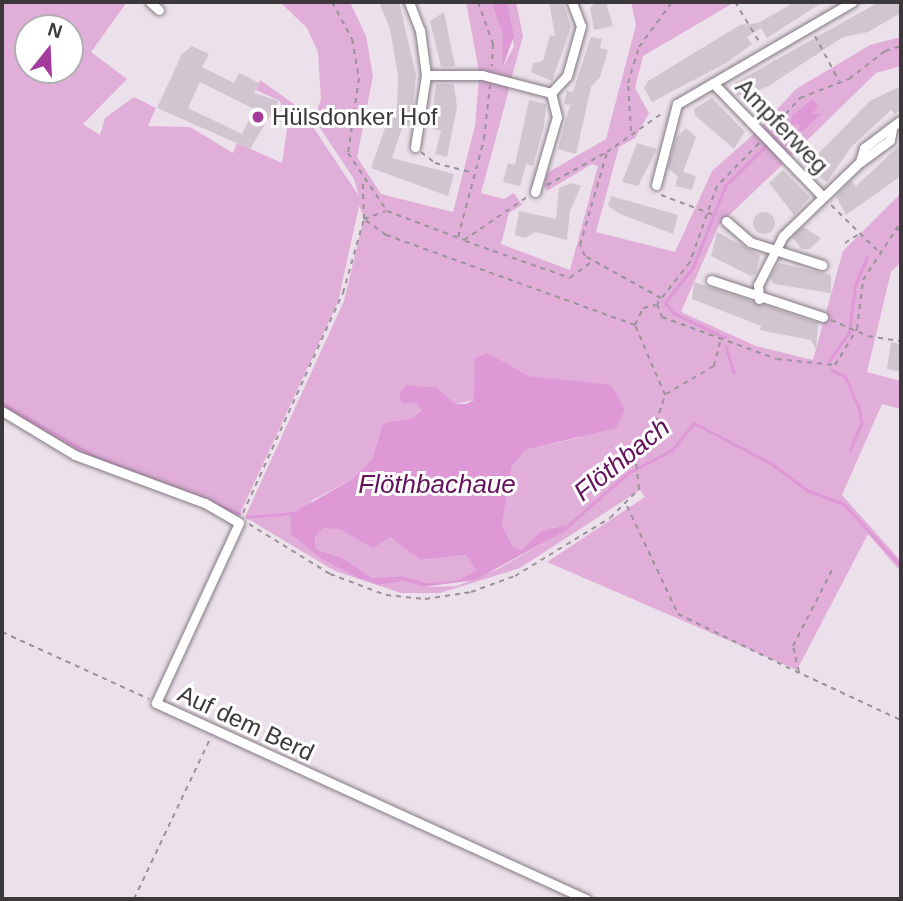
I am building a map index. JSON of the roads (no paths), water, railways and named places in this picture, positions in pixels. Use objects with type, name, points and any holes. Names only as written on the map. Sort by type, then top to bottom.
[{"type":"street","points":[[150,2],[159,10]]},
{"type":"street","points":[[409,2],[420,30],[426,75],[415,147]]},
{"type":"street","points":[[656,185],[677,104],[852,2]]},
{"type":"street","points":[[536,192],[556,119],[551,93],[569,70],[581,26],[576,3]]},
{"type":"street","points":[[426,75],[491,77],[551,93]]},
{"type":"street","name":"Ampferweg","points":[[713,83],[823,197]]},
{"type":"street","points":[[759,299],[758,285],[773,251],[823,197],[860,162],[890,140],[892,130],[901,120]]},
{"type":"street","points":[[726,221],[745,239],[773,251],[821,265]]},
{"type":"street","points":[[711,280],[759,299],[823,317]]},
{"type":"street","name":"Auf dem Berd","points":[[2,411],[75,455],[205,503],[239,523],[156,703],[587,899]]},
{"type":"water","points":[[491,2],[507,2],[514,36],[503,66],[503,35]]},
{"type":"water","points":[[813,99],[818,107],[812,114],[822,113],[797,136],[800,125],[791,124],[792,116]]},
{"type":"water","name":"Flöthbachaue","points":[[488,353],[529,376],[611,385],[625,410],[616,428],[525,450],[512,467],[502,525],[513,547],[521,550],[540,532],[564,525],[567,530],[475,580],[423,587],[404,581],[379,585],[359,578],[320,558],[291,534],[291,514],[351,480],[372,459],[383,423],[413,418],[421,410],[415,402],[402,403],[399,396],[406,385],[437,388],[456,404],[466,404],[474,400],[475,358]],"holes":[[[324,528],[341,530],[373,548],[390,537],[420,560],[466,555],[476,570],[459,580],[429,583],[402,576],[372,578],[345,559],[316,549],[315,537]]]},
{"type":"waterway","points":[[725,338],[674,314],[665,303],[693,267],[725,186],[775,137],[797,136]]},
{"type":"waterway","points":[[829,361],[849,332],[855,286],[867,256]]},
{"type":"waterway","points":[[726,346],[734,372]]},
{"type":"waterway","points":[[831,370],[845,376],[859,407],[862,423],[850,451]]},
{"type":"waterway","name":"Flöthbach","points":[[2,403],[94,456],[239,513]]},
{"type":"waterway","name":"Flöthbach","points":[[564,529],[628,473],[672,450],[694,423],[771,463],[807,490],[844,504],[901,566]]},
{"type":"waterway","name":"Flöthbach","points":[[247,517],[292,513]]},
{"type":"place","name":"Hülsdonker Hof","points":[[258,117]]}]
